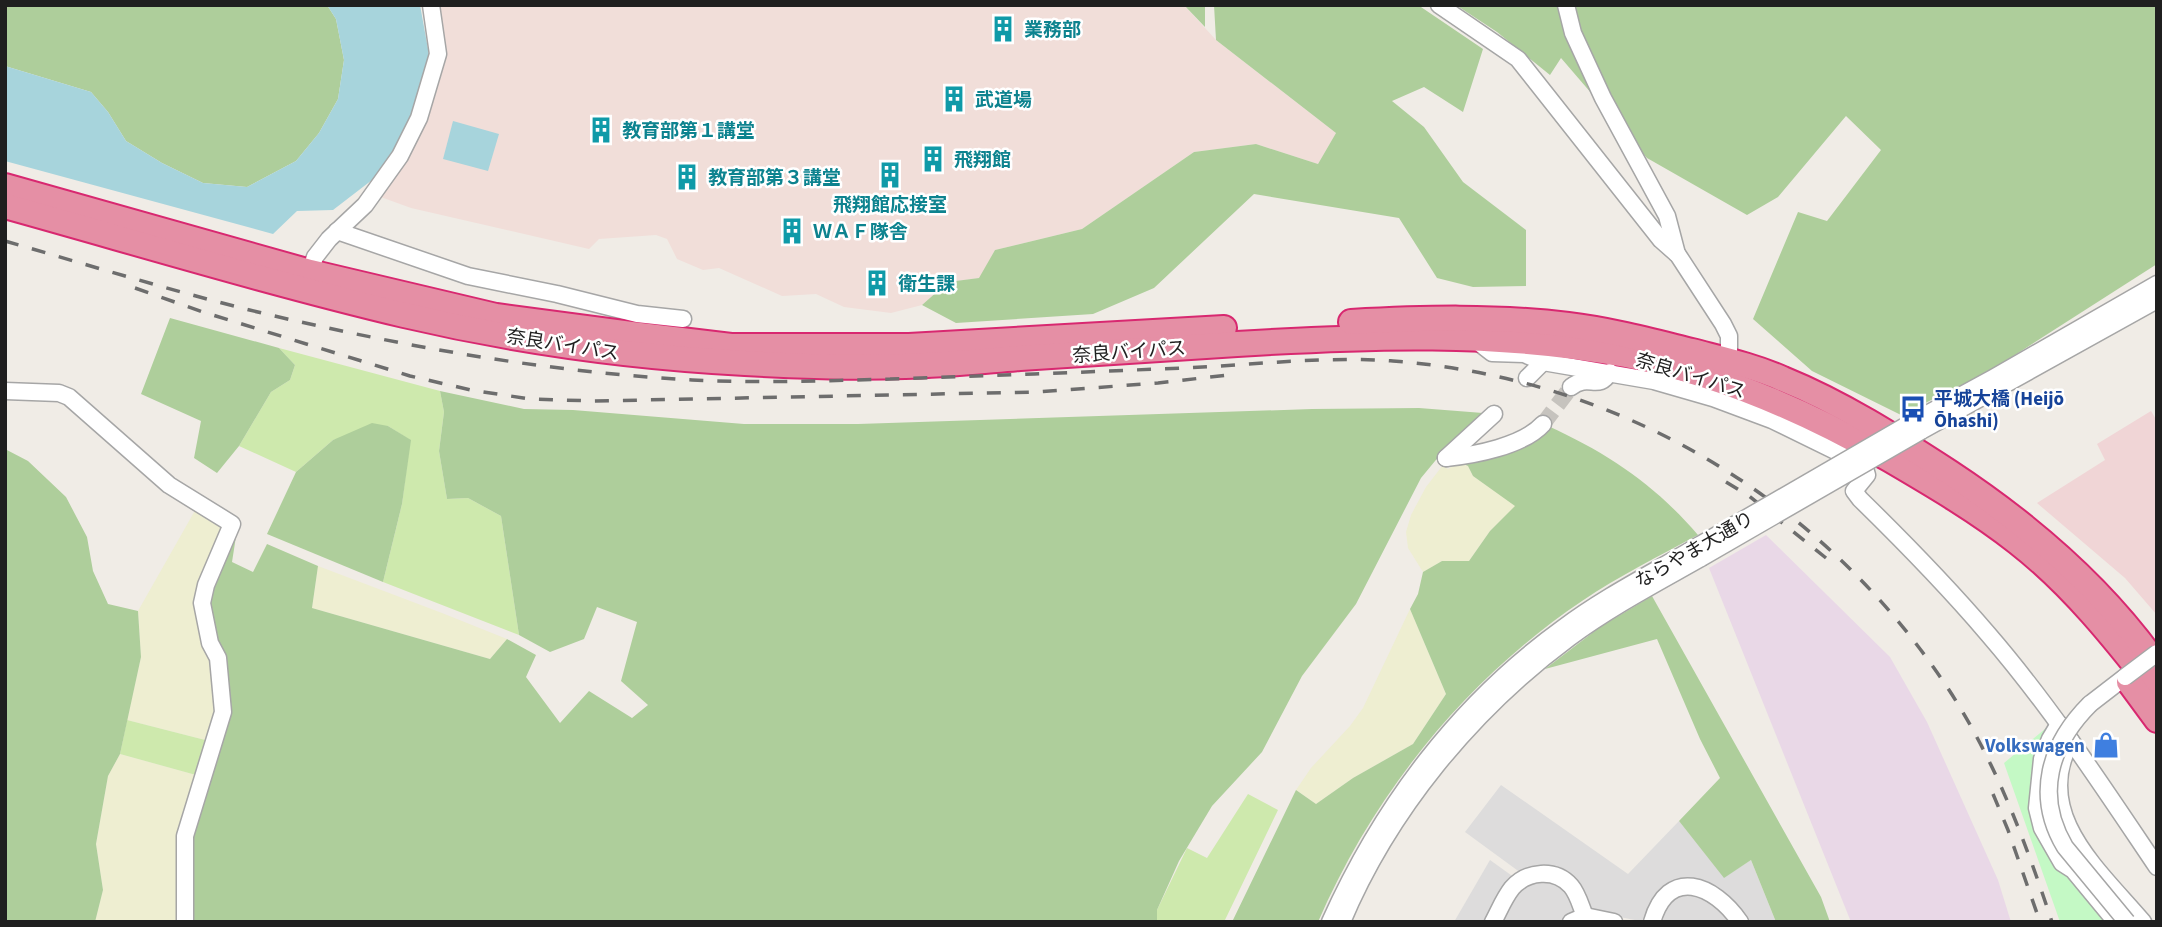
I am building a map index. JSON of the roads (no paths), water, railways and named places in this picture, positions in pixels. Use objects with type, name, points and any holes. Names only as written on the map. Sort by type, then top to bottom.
[{"type":"highway","name":"奈良バイパス","points":[[5,186],[307,280],[405,315],[492,333],[615,352],[751,364],[904,367],[1349,337],[1473,338],[1569,346],[1632,356],[1723,382],[1785,405],[1848,436],[1938,487],[2018,542],[2051,572],[2097,619],[2157,693]]},
{"type":"highway","name":"奈良バイパス","points":[[5,206],[307,280],[496,316],[620,321],[731,345],[909,346],[1414,318],[1569,325],[1652,341],[1781,377],[1878,426],[1997,504],[2028,529],[2125,623],[2157,665]]},
{"type":"highway","points":[[1878,426],[1958,468],[2038,520],[2108,584],[2157,638]]},
{"type":"highway","points":[[1848,436],[2008,554],[2041,583],[2072,613],[2157,720]]},
{"type":"street","points":[[307,280],[315,257],[337,231],[365,205],[400,156],[419,118],[438,54],[432,5]]},
{"type":"street","points":[[1439,5],[1518,59],[1661,240],[1678,255],[1730,336],[1729,351]]},
{"type":"street","points":[[1566,5],[1573,33],[1602,98],[1667,216],[1678,255]]},
{"type":"street","points":[[337,231],[468,276],[557,294],[620,321],[637,314],[683,319]]},
{"type":"street","name":"ならやま大通り","points":[[1330,922],[1375,833],[1396,800],[1436,749],[1477,702],[1563,628],[1609,597],[1696,554],[2157,284]]},
{"type":"street","name":"ならやま大通り","points":[[1917,426],[2157,300]]},
{"type":"street","points":[[1473,338],[1492,352],[1524,354],[1543,362],[1654,381],[1713,398],[1772,421],[1864,465],[1867,475],[1854,491],[1916,554],[1989,635],[2059,724],[2157,867]]},
{"type":"street","points":[[1527,378],[1543,362]]},
{"type":"street","points":[[1571,387],[1586,380],[1601,383],[1610,372]]},
{"type":"street","points":[[5,391],[60,393],[69,397],[169,485],[232,524],[206,585],[202,603],[210,643],[218,658],[223,712],[185,836],[185,922]]},
{"type":"street","points":[[1494,414],[1446,457],[1465,456],[1526,439],[1543,424]]},
{"type":"street","name":"ならやま大通り","points":[[1342,922],[1365,876],[1408,804],[1460,738],[1539,662],[1577,632],[1696,554]]},
{"type":"street","points":[[2127,922],[2065,847],[2053,822],[2048,793],[2053,758],[2068,728],[2090,704],[2157,653]]},
{"type":"street","points":[[2059,724],[2042,759],[2037,808],[2042,828],[2062,863],[2073,870],[2116,922]]},
{"type":"street","points":[[2071,741],[2060,767],[2057,784],[2066,821],[2081,849],[2143,922]]},
{"type":"street","points":[[1493,922],[1511,889],[1521,880],[1544,873],[1563,879],[1572,887],[1578,919],[1614,922]]},
{"type":"street","points":[[1652,922],[1659,903],[1666,894],[1673,889],[1690,886],[1703,889],[1719,898],[1740,922]]},
{"type":"water","points":[[327,5],[420,5],[430,60],[411,117],[385,170],[333,210],[297,211],[273,234],[5,161],[5,66],[91,92],[108,112],[126,141],[162,163],[203,183],[247,187],[296,161],[319,133],[338,99],[344,60],[336,19]]},
{"type":"water","points":[[453,121],[499,134],[488,171],[443,159]]},
{"type":"tunnel","points":[[1543,424],[1571,387]]},
{"type":"railway","points":[[5,241],[195,296],[310,324],[452,352],[548,367],[644,377],[816,381],[1367,360],[1475,372],[1555,392],[1631,420],[1703,457],[1771,501],[1834,553],[1890,612],[1941,678],[1976,735],[2018,827],[2052,922]]},
{"type":"railway","points":[[135,288],[203,312],[410,376],[471,390],[530,399],[594,401],[1037,392],[1228,375]]},
{"type":"railway","points":[[1726,482],[1749,496],[1826,558]]},
{"type":"railway","points":[[1993,794],[2040,922]]},
{"type":"place","name":"業務部","points":[[1003,29]]},
{"type":"place","name":"武道場","points":[[954,99]]},
{"type":"place","name":"教育部第１講堂","points":[[601,130]]},
{"type":"place","name":"飛翔館","points":[[933,159]]},
{"type":"place","name":"飛翔館応接室","points":[[890,175]]},
{"type":"place","name":"教育部第３講堂","points":[[687,177]]},
{"type":"place","name":"ＷＡＦ隊舎","points":[[792,231]]},
{"type":"place","name":"衛生課","points":[[877,283]]},
{"type":"place","name":"平城大橋 (Heijō Ōhashi)","points":[[1913,409]]},
{"type":"place","name":"Volkswagen","points":[[2106,745]]}]
